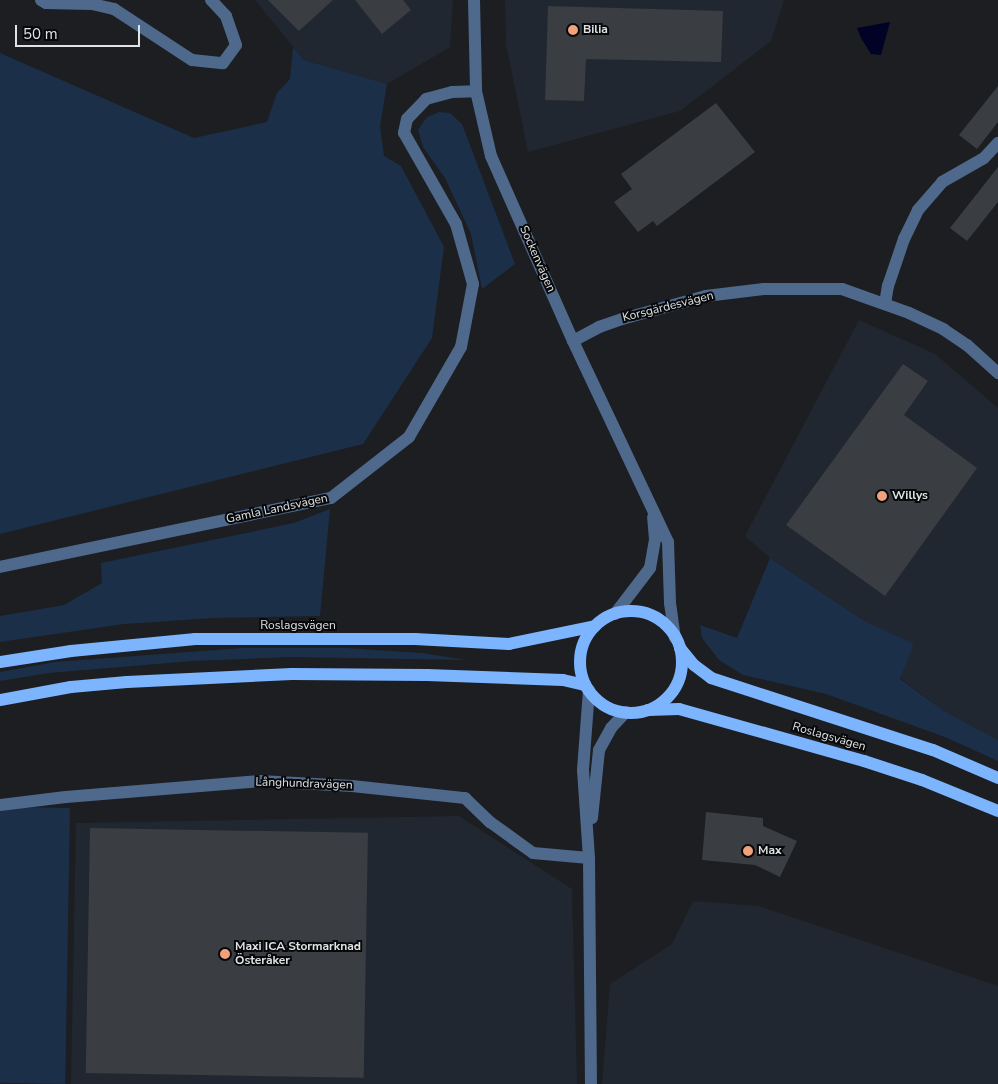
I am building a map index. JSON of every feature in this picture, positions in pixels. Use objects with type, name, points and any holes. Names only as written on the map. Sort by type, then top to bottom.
[{"type":"main road","points":[[0,700],[71,688],[127,682],[282,674],[427,675],[563,680],[587,688],[605,705],[626,712],[648,710],[666,698],[678,680],[681,669],[678,643],[660,621],[650,615],[639,612],[615,614],[595,626],[588,635],[580,658],[587,688]]},
{"type":"main road","name":"Roslagsvägen","points":[[0,662],[71,651],[195,639],[416,639],[509,644],[595,626]]},
{"type":"main road","name":"Roslagsvägen","points":[[678,643],[694,665],[711,678],[933,750],[998,778]]},
{"type":"main road","name":"Roslagsvägen","points":[[648,710],[679,709],[864,761],[922,780],[998,811]]},
{"type":"street","points":[[41,0],[46,3],[92,4],[114,9],[192,60],[223,63],[236,45],[226,16],[211,0]]},
{"type":"street","name":"Sockenvägen","points":[[474,0],[476,91],[491,156],[573,341],[668,542],[670,603],[678,643]]},
{"type":"street","name":"Gamla Landsvägen","points":[[0,567],[331,498],[409,437],[461,347],[473,284],[456,224],[404,134],[407,119],[426,99],[452,92],[476,91]]},
{"type":"street","points":[[885,304],[888,286],[904,239],[918,210],[942,182],[984,158],[998,143]]},
{"type":"street","name":"Korsgärdesvägen","points":[[573,341],[599,327],[706,296],[764,289],[842,289],[885,304],[943,329],[967,346],[998,373]]},
{"type":"street","name":"Sockenvägen","points":[[615,614],[650,568],[655,539],[651,504]]},
{"type":"street","points":[[587,688],[583,770],[589,858],[591,1084]]},
{"type":"street","points":[[589,858],[598,750],[611,728],[626,712]]},
{"type":"street","name":"Långhundravägen","points":[[0,805],[66,797],[259,781],[352,786],[465,798],[490,822],[533,853],[589,858]]},
{"type":"shaded area","points":[[255,0],[453,0],[450,47],[387,84],[304,60]]},
{"type":"shaded area","points":[[505,0],[784,0],[771,41],[680,111],[528,152],[506,44]]},
{"type":"shaded area","points":[[890,22],[881,55],[871,54],[857,28]]},
{"type":"shaded area","points":[[293,47],[304,60],[387,84],[380,126],[384,156],[401,166],[444,247],[432,338],[363,444],[0,534],[0,53],[194,138],[267,122],[277,93],[290,79]]},
{"type":"shaded area","points":[[439,112],[450,113],[462,124],[515,264],[482,289],[471,234],[445,178],[423,147],[418,130],[427,117]]},
{"type":"shaded area","points":[[859,320],[935,354],[998,408],[998,740],[944,711],[900,678],[914,644],[863,620],[770,558],[745,536]]},
{"type":"shaded area","points":[[330,509],[320,616],[214,618],[124,624],[0,642],[0,616],[64,605],[102,583],[101,563],[294,523]]},
{"type":"shaded area","points":[[770,558],[863,620],[914,644],[900,679],[944,711],[998,740],[998,761],[945,737],[826,694],[743,675],[719,660],[702,638],[700,625],[737,638]]},
{"type":"shaded area","points":[[242,648],[346,648],[422,653],[466,660],[290,657],[192,661],[49,673],[0,681],[0,672],[55,662]]},
{"type":"shaded area","points":[[0,807],[70,808],[65,1084],[0,1083]]},
{"type":"shaded area","points":[[459,816],[572,889],[577,1084],[71,1084],[76,823]]},
{"type":"shaded area","points":[[693,901],[758,906],[998,986],[998,1084],[602,1084],[610,984],[672,944]]},
{"type":"building","points":[[268,0],[333,0],[299,31]]},
{"type":"building","points":[[355,0],[403,0],[411,10],[382,34]]},
{"type":"building","points":[[548,6],[723,11],[721,62],[586,59],[584,101],[545,100]]},
{"type":"building","points":[[998,86],[998,122],[977,149],[959,135]]},
{"type":"building","points":[[716,103],[755,152],[657,226],[653,221],[638,232],[614,202],[632,189],[621,174]]},
{"type":"building","points":[[998,167],[998,202],[967,241],[950,228]]},
{"type":"building","name":"Willys","points":[[903,364],[928,381],[904,415],[977,468],[885,596],[786,525]]},
{"type":"building","name":"Max","points":[[706,812],[763,818],[763,826],[797,841],[780,877],[755,865],[702,860]]},
{"type":"building","name":"Maxi ICA Stormarknad Österåker","points":[[90,828],[368,833],[364,1078],[86,1073]]},
{"type":"place","name":"Bilia","points":[[573,30]]},
{"type":"place","name":"Willys","points":[[882,496]]},
{"type":"place","name":"Max","points":[[748,851]]},
{"type":"place","name":"Maxi ICA Stormarknad Österåker","points":[[225,954]]}]
